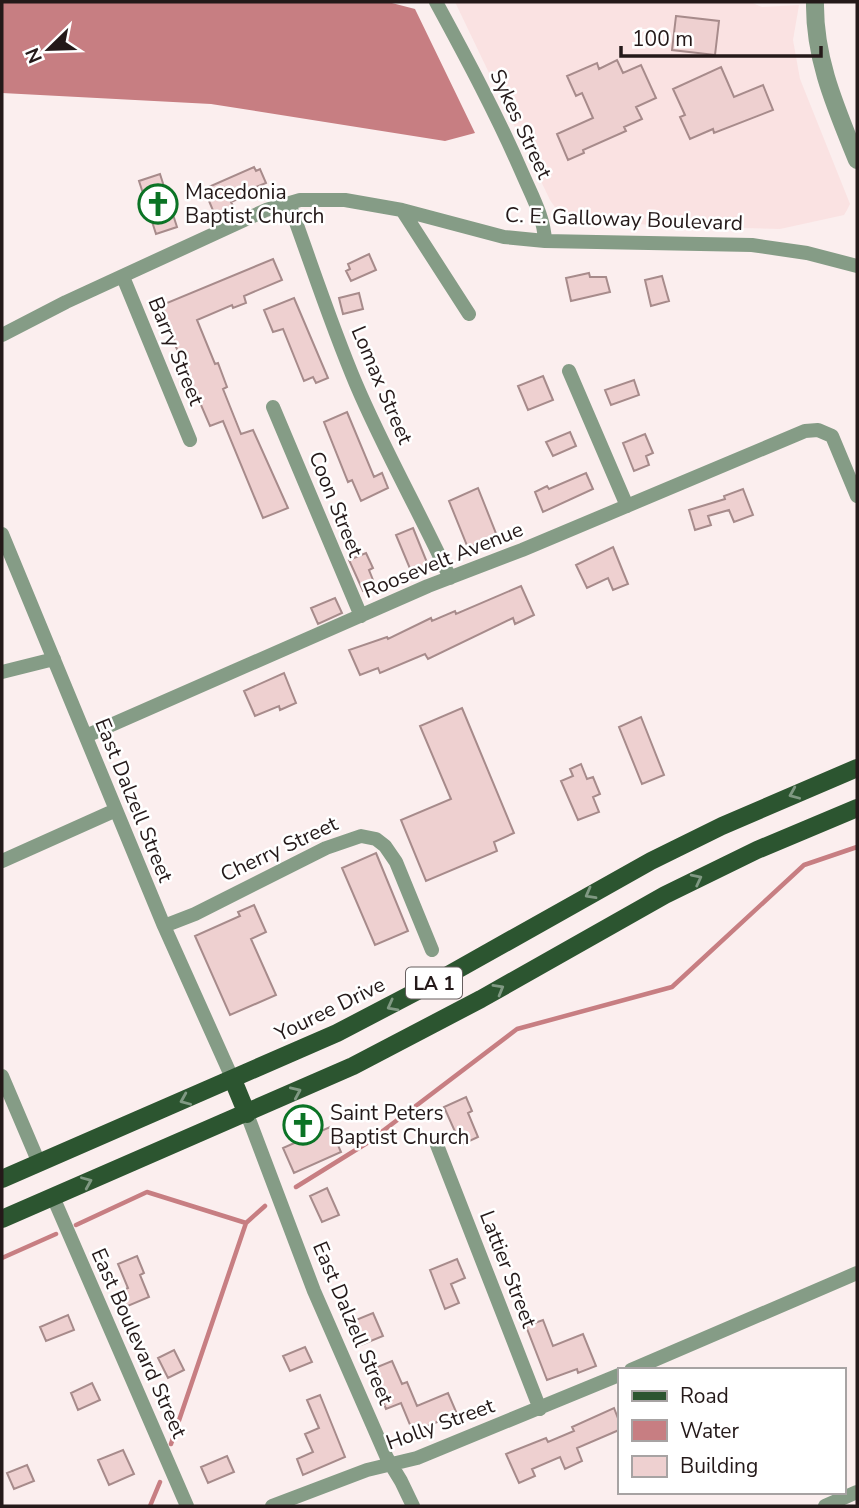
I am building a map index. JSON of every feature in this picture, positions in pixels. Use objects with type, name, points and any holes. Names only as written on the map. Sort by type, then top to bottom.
[{"type":"main road","name":"Youree Drive","points":[[2,1179],[233,1080],[387,1009],[663,855],[857,768]]},
{"type":"main road","name":"LA 1","points":[[2,1219],[353,1066],[415,1035],[697,879],[757,850],[857,808]]},
{"type":"main road","points":[[233,1080],[247,1114]]},
{"type":"street","name":"Sykes Street","points":[[436,2],[501,124],[539,213],[545,229],[545,241]]},
{"type":"street","points":[[815,2],[821,63],[831,98],[857,160]]},
{"type":"street","name":"C. E. Galloway Boulevard","points":[[2,335],[66,302],[266,210],[289,203],[323,198],[376,204],[504,237],[545,241],[746,244],[807,253],[857,266]]},
{"type":"street","name":"Lomax Street","points":[[289,203],[357,386],[390,459],[415,502],[450,578]]},
{"type":"street","points":[[402,210],[469,314]]},
{"type":"street","name":"Barry Street","points":[[123,277],[190,440]]},
{"type":"street","points":[[569,371],[627,506]]},
{"type":"street","name":"Coon Street","points":[[273,407],[361,616]]},
{"type":"street","name":"Roosevelt Avenue","points":[[86,736],[450,578],[805,431],[818,430],[832,436],[857,496]]},
{"type":"street","name":"East Dalzell Street","points":[[2,534],[164,926],[233,1080]]},
{"type":"street","points":[[2,672],[54,659]]},
{"type":"street","points":[[2,861],[116,810]]},
{"type":"street","name":"Cherry Street","points":[[164,926],[195,914],[326,848],[361,836],[376,839],[385,846],[396,862],[432,950]]},
{"type":"street","points":[[2,1076],[39,1163]]},
{"type":"street","name":"East Dalzell Street","points":[[247,1114],[314,1291],[391,1465],[413,1506]]},
{"type":"street","name":"Lattier Street","points":[[438,1145],[540,1409]]},
{"type":"street","name":"East Boulevard Street","points":[[53,1197],[187,1506]]},
{"type":"street","points":[[636,1368],[857,1273]]},
{"type":"street","name":"Holly Street","points":[[272,1506],[367,1470],[417,1458],[618,1375]]},
{"type":"street","points":[[825,1506],[857,1492]]},
{"type":"shaded area","points":[[455,2],[750,2],[762,7],[799,5],[793,40],[800,79],[850,204],[847,210],[844,215],[780,229],[659,226],[561,216],[550,200]]},
{"type":"water","points":[[2,2],[388,2],[415,9],[475,133],[445,141],[211,104],[2,93]]},
{"type":"building","points":[[676,16],[719,21],[715,55],[672,50]]},
{"type":"building","points":[[617,60],[623,73],[641,65],[656,98],[636,107],[642,119],[624,127],[626,131],[583,150],[584,153],[568,160],[557,134],[593,118],[582,93],[576,96],[567,76],[597,63],[599,69]]},
{"type":"building","points":[[721,67],[734,97],[763,85],[773,110],[714,133],[713,129],[690,139],[680,117],[685,115],[673,89]]},
{"type":"building","points":[[254,167],[256,171],[260,169],[266,183],[231,202],[234,208],[220,214],[218,211],[214,213],[204,189]]},
{"type":"building","name":"Macedonia Baptist Church","points":[[160,174],[177,227],[156,234],[139,181]]},
{"type":"building","points":[[369,254],[376,270],[351,281],[346,271],[350,269],[348,264]]},
{"type":"building","points":[[273,259],[282,280],[244,296],[246,303],[233,308],[232,305],[197,320],[215,364],[218,363],[227,387],[223,389],[241,434],[253,430],[288,508],[263,518],[223,421],[210,426],[176,347],[162,305]]},
{"type":"building","points":[[589,273],[590,277],[606,277],[610,292],[571,301],[566,278]]},
{"type":"building","points":[[662,276],[669,301],[651,306],[645,280]]},
{"type":"building","points":[[359,293],[363,309],[343,314],[339,298]]},
{"type":"building","points":[[294,298],[328,378],[316,383],[313,377],[304,381],[283,329],[273,332],[264,310]]},
{"type":"building","points":[[543,376],[553,400],[528,410],[518,386]]},
{"type":"building","points":[[634,380],[639,395],[611,405],[605,390]]},
{"type":"building","points":[[347,412],[374,477],[382,473],[388,488],[361,501],[352,480],[348,482],[324,422]]},
{"type":"building","points":[[570,432],[576,446],[553,456],[546,442]]},
{"type":"building","points":[[645,434],[653,453],[646,456],[649,465],[634,471],[623,443]]},
{"type":"building","points":[[586,473],[593,489],[543,512],[535,492]]},
{"type":"building","points":[[478,488],[497,536],[468,548],[449,501]]},
{"type":"building","points":[[743,489],[753,515],[734,522],[729,510],[708,516],[711,525],[695,530],[689,510],[725,499],[724,496]]},
{"type":"building","points":[[413,528],[428,565],[411,571],[396,535]]},
{"type":"building","points":[[613,547],[628,584],[613,590],[608,578],[587,588],[576,565]]},
{"type":"building","points":[[366,553],[373,568],[369,570],[375,585],[363,591],[349,560]]},
{"type":"building","points":[[521,586],[534,615],[515,624],[513,618],[428,659],[425,654],[380,673],[378,668],[360,675],[349,650],[387,637],[388,639],[431,618],[432,621],[455,611],[456,614]]},
{"type":"building","points":[[335,598],[342,613],[318,624],[311,608]]},
{"type":"building","points":[[284,673],[296,703],[280,710],[279,706],[255,716],[244,691]]},
{"type":"building","points":[[462,708],[514,833],[494,842],[497,851],[426,881],[401,820],[451,799],[420,726]]},
{"type":"building","points":[[641,717],[664,775],[642,784],[619,727]]},
{"type":"building","points":[[581,764],[587,779],[593,777],[600,794],[593,797],[599,812],[578,820],[561,781],[573,776],[570,769]]},
{"type":"building","points":[[376,853],[408,931],[375,945],[342,868]]},
{"type":"building","points":[[254,905],[266,932],[251,939],[276,995],[230,1015],[195,936],[240,916],[238,912]]},
{"type":"building","points":[[466,1097],[472,1111],[468,1113],[478,1137],[461,1145],[444,1107]]},
{"type":"building","points":[[330,1127],[341,1152],[294,1173],[283,1148]]},
{"type":"building","points":[[327,1188],[339,1215],[322,1222],[310,1196]]},
{"type":"building","points":[[137,1256],[144,1273],[140,1275],[149,1297],[123,1308],[117,1293],[128,1288],[118,1264]]},
{"type":"building","points":[[457,1259],[465,1278],[451,1284],[459,1303],[445,1309],[430,1270]]},
{"type":"building","points":[[373,1313],[383,1336],[361,1345],[351,1322]]},
{"type":"building","points":[[68,1315],[74,1330],[46,1341],[40,1327]]},
{"type":"building","points":[[543,1320],[553,1346],[583,1334],[596,1366],[578,1373],[577,1369],[547,1380],[526,1326]]},
{"type":"building","points":[[305,1347],[312,1362],[290,1371],[283,1356]]},
{"type":"building","points":[[174,1350],[184,1370],[168,1378],[158,1358]]},
{"type":"building","points":[[392,1361],[402,1384],[407,1382],[417,1406],[448,1393],[457,1414],[413,1432],[401,1403],[386,1409],[370,1370]]},
{"type":"building","points":[[92,1383],[100,1400],[78,1410],[71,1393]]},
{"type":"building","points":[[320,1395],[345,1457],[303,1475],[297,1459],[313,1452],[305,1434],[319,1428],[307,1400]]},
{"type":"building","points":[[614,1408],[618,1418],[618,1430],[577,1448],[582,1461],[565,1469],[560,1457],[532,1469],[535,1476],[519,1483],[506,1454],[546,1438],[548,1442],[574,1431],[572,1427]]},
{"type":"building","points":[[123,1450],[134,1474],[109,1485],[98,1460]]},
{"type":"building","points":[[227,1456],[234,1472],[208,1483],[201,1467]]},
{"type":"building","points":[[27,1465],[34,1481],[14,1489],[7,1473]]},
{"type":"waterway","points":[[296,1187],[367,1143],[517,1029],[672,987],[804,865],[857,847]]},
{"type":"waterway","points":[[76,1225],[147,1192],[246,1223]]},
{"type":"waterway","points":[[171,1444],[246,1223],[265,1206]]},
{"type":"waterway","points":[[2,1258],[56,1234]]},
{"type":"waterway","points":[[150,1506],[160,1482]]},
{"type":"place","name":"Macedonia Baptist Church","points":[[158,204]]},
{"type":"place","name":"Saint Peters Baptist Church","points":[[303,1125]]}]
